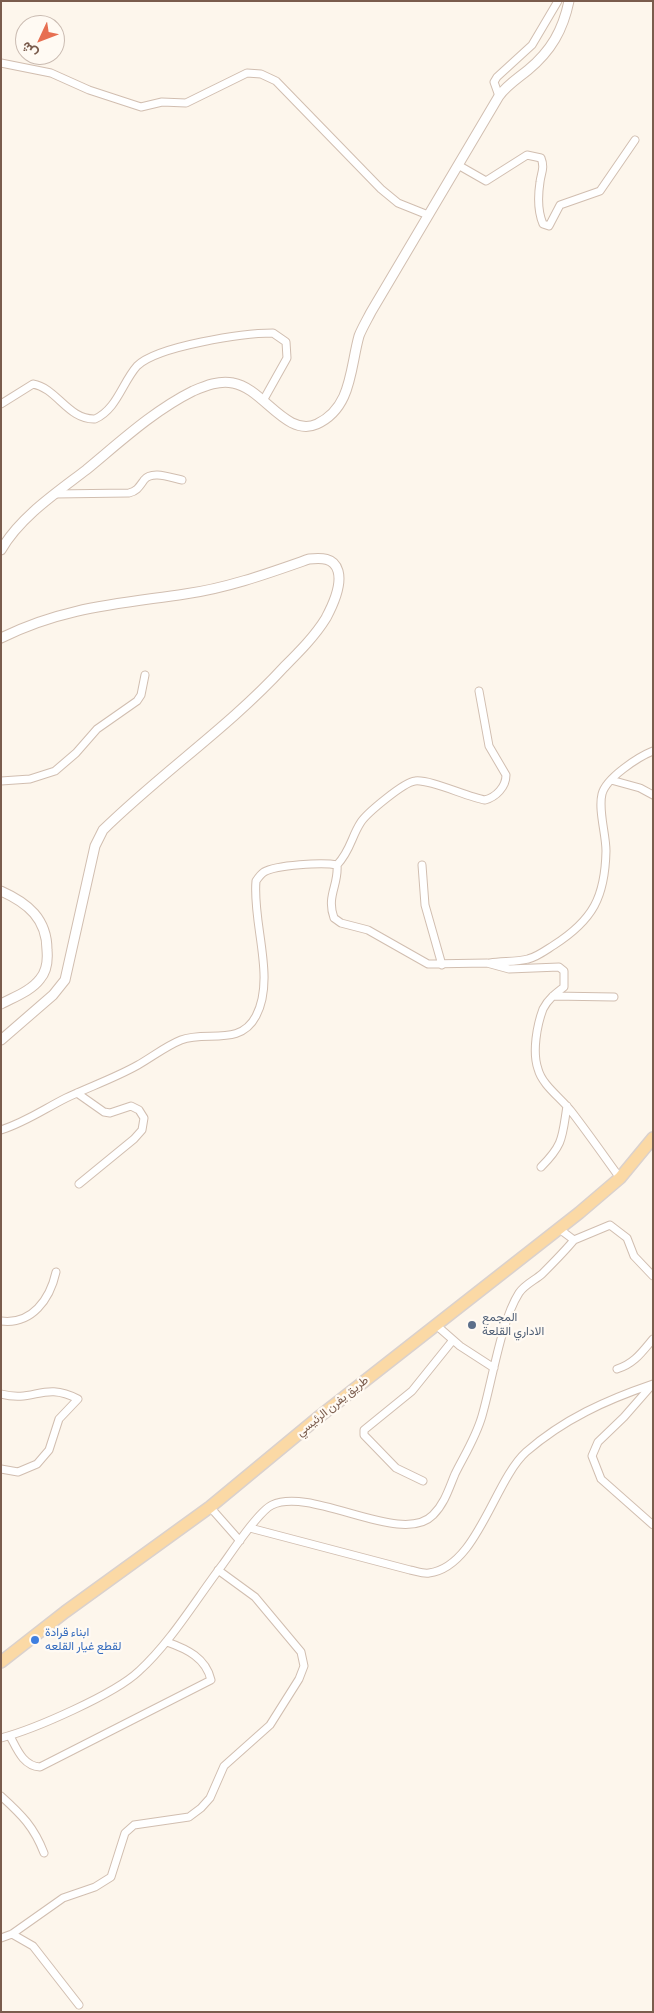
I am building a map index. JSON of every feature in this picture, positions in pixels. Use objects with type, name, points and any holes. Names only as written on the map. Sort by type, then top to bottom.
[{"type":"main road","name":"طريق يفرن الرئيسي","points":[[1,1662],[65,1612],[210,1506],[320,1416],[558,1228],[620,1178],[653,1138]]},
{"type":"street","points":[[499,96],[494,82],[496,77],[532,44],[558,1]]},
{"type":"street","points":[[1,550],[14,532],[55,494],[153,415],[193,391],[221,382],[246,386],[264,399],[291,424],[302,427],[316,425],[329,416],[347,392],[360,334],[428,215],[499,96],[505,88],[550,49],[562,28],[569,1]]},
{"type":"street","points":[[1,63],[51,73],[89,90],[141,107],[162,102],[186,103],[235,77],[247,73],[262,74],[276,81],[381,189],[398,203],[428,215]]},
{"type":"street","points":[[458,165],[486,181],[527,155],[541,158],[544,165],[540,180],[540,211],[543,224],[548,226],[560,205],[600,191],[635,140]]},
{"type":"street","points":[[1,404],[33,384],[46,389],[77,415],[95,418],[109,410],[129,377],[139,365],[152,355],[186,346],[273,333],[286,342],[288,349],[282,369],[264,399]]},
{"type":"street","points":[[55,494],[129,493],[138,489],[146,478],[154,474],[182,480]]},
{"type":"street","points":[[1,638],[32,623],[76,610],[222,587],[309,559],[322,558],[331,561],[337,567],[339,577],[333,602],[326,618],[293,658],[255,697],[103,830],[95,846],[65,980],[53,995],[1,1040]]},
{"type":"street","points":[[1,781],[43,776],[65,764],[97,728],[137,701],[141,695],[145,675]]},
{"type":"street","points":[[479,691],[489,746],[506,775],[502,787],[496,794],[485,800],[423,782],[411,782],[386,798],[362,820],[349,850],[337,865],[330,900],[334,918],[342,923],[368,930],[428,964],[487,963],[528,959],[565,938],[588,919],[602,888],[606,853],[601,803],[602,792],[611,780],[630,764],[653,751]]},
{"type":"street","points":[[611,780],[640,788],[653,794]]},
{"type":"street","points":[[1,1130],[43,1112],[77,1093],[136,1066],[179,1041],[197,1037],[229,1036],[244,1030],[252,1023],[263,996],[256,881],[263,872],[270,870],[304,864],[337,865]]},
{"type":"street","points":[[422,865],[425,905],[442,965]]},
{"type":"street","points":[[1,891],[29,907],[38,916],[47,943],[48,959],[40,980],[30,988],[1,1004]]},
{"type":"street","points":[[487,963],[509,969],[559,967],[564,971],[566,978],[564,987],[553,996],[544,1009],[536,1055],[538,1069],[543,1080],[567,1106],[620,1178]]},
{"type":"street","points":[[553,996],[614,997]]},
{"type":"street","points":[[77,1093],[104,1112],[110,1113],[131,1106],[139,1110],[144,1118],[142,1130],[134,1139],[79,1184]]},
{"type":"street","points":[[541,1168],[556,1152],[562,1141],[567,1106]]},
{"type":"street","points":[[1,1738],[10,1736],[114,1690],[138,1673],[167,1642],[218,1570],[270,1505],[288,1500],[396,1524],[419,1523],[431,1517],[443,1504],[474,1440],[508,1322],[520,1291],[540,1276],[574,1240],[610,1225],[627,1238],[634,1256],[653,1276]]},
{"type":"street","points":[[558,1228],[574,1240]]},
{"type":"street","points":[[1,1321],[21,1320],[32,1314],[44,1303],[52,1289],[56,1272]]},
{"type":"street","points":[[436,1325],[453,1340],[494,1368]]},
{"type":"street","points":[[617,1369],[626,1367],[639,1357],[653,1339]]},
{"type":"street","points":[[423,1481],[396,1468],[364,1435],[364,1430],[412,1391],[453,1340]]},
{"type":"street","points":[[250,1528],[410,1570],[427,1573],[440,1570],[454,1560],[475,1537],[513,1466],[526,1453],[583,1411],[652,1384]]},
{"type":"street","points":[[652,1384],[624,1417],[598,1442],[592,1456],[601,1479],[653,1525]]},
{"type":"street","points":[[1,1394],[22,1398],[49,1390],[64,1391],[78,1398],[59,1420],[49,1450],[37,1464],[18,1472],[1,1470]]},
{"type":"street","points":[[210,1506],[240,1541]]},
{"type":"street","points":[[1,1938],[12,1934],[63,1898],[95,1887],[111,1877],[125,1833],[134,1825],[189,1817],[201,1808],[210,1798],[224,1766],[270,1725],[299,1679],[304,1666],[301,1652],[255,1597],[218,1570]]},
{"type":"street","points":[[10,1736],[24,1760],[32,1766],[40,1767],[211,1680],[208,1670],[199,1658],[179,1646],[167,1642]]},
{"type":"street","points":[[1,1796],[23,1816],[37,1834],[44,1853]]},
{"type":"street","points":[[12,1934],[33,1946],[79,2005]]},
{"type":"place","name":"المجمع الاداري القلعة","points":[[472,1325]]},
{"type":"place","name":"ابناء قرادة لقطع غيار القلعه","points":[[35,1640]]}]
